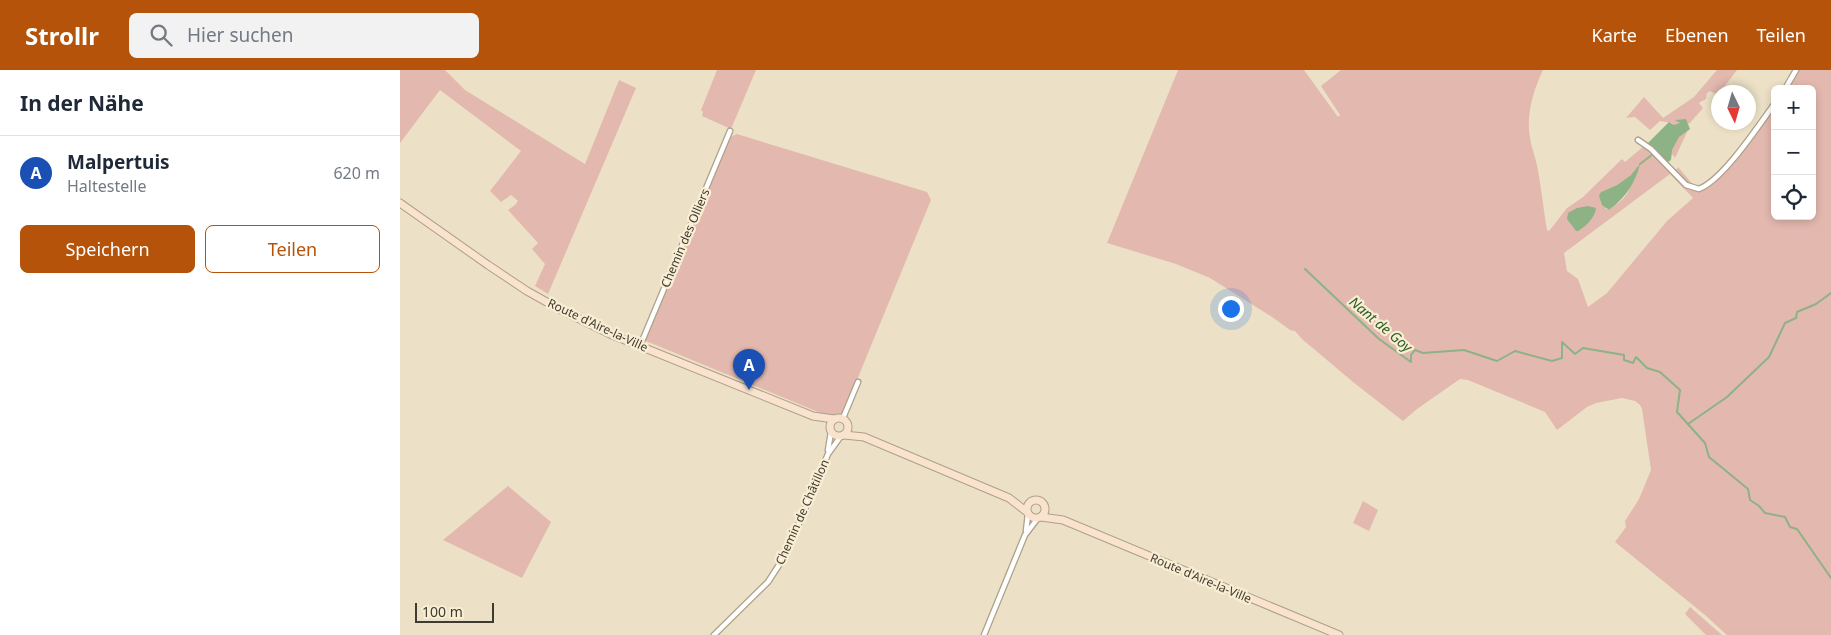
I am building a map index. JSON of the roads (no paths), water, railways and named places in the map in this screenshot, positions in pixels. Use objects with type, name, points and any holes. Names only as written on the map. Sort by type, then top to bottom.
[{"type":"main road","name":"Route d'Aire-la-Ville","points":[[400,203],[527,291],[586,322],[812,416],[834,419]]},
{"type":"main road","name":"Route d'Aire-la-Ville","points":[[812,416],[830,431]]},
{"type":"main road","points":[[864,438],[845,421],[834,419],[830,424],[830,431],[835,436],[864,438],[1009,498],[1031,517],[1039,518],[1045,512],[1045,505],[1039,500],[1009,498]]},
{"type":"main road","points":[[842,436],[847,432],[845,421]]},
{"type":"main road","points":[[1028,513],[1028,505],[1033,500]]},
{"type":"main road","name":"Route d'Aire-la-Ville","points":[[1045,505],[1063,520],[1339,635]]},
{"type":"main road","name":"Route d'Aire-la-Ville","points":[[1039,518],[1063,520]]},
{"type":"street","points":[[1787,85],[1796,70]]},
{"type":"street","points":[[1638,140],[1652,149],[1686,185],[1694,189],[1702,188],[1734,157],[1771,109]]},
{"type":"street","name":"Chemin des Olliers","points":[[640,346],[730,131]]},
{"type":"street","points":[[845,421],[858,382]]},
{"type":"street","name":"Chemin de Châtillon","points":[[828,454],[830,431]]},
{"type":"street","name":"Chemin de Châtillon","points":[[714,635],[768,582],[779,565],[789,547],[828,454],[842,436]]},
{"type":"street","points":[[984,635],[1025,535],[1028,513]]},
{"type":"street","points":[[1025,535],[1039,518]]},
{"type":"waterway","points":[[1640,164],[1653,154]]},
{"type":"waterway","name":"Nant de Goy","points":[[1305,269],[1379,339],[1411,362],[1411,355],[1415,350],[1423,353],[1464,350],[1497,361],[1515,351],[1552,361],[1562,358],[1562,342],[1575,354],[1583,348],[1624,355],[1624,360],[1633,363],[1636,357],[1647,368],[1660,372],[1680,390],[1677,412],[1705,443],[1709,457],[1748,489],[1750,500],[1765,513],[1785,517],[1790,527],[1797,529],[1831,578]]},
{"type":"waterway","points":[[1688,424],[1727,397],[1769,357],[1785,323],[1796,318],[1797,312],[1816,304],[1831,293]]},
{"type":"place","name":"Malpertuis","points":[[749,390]]}]
